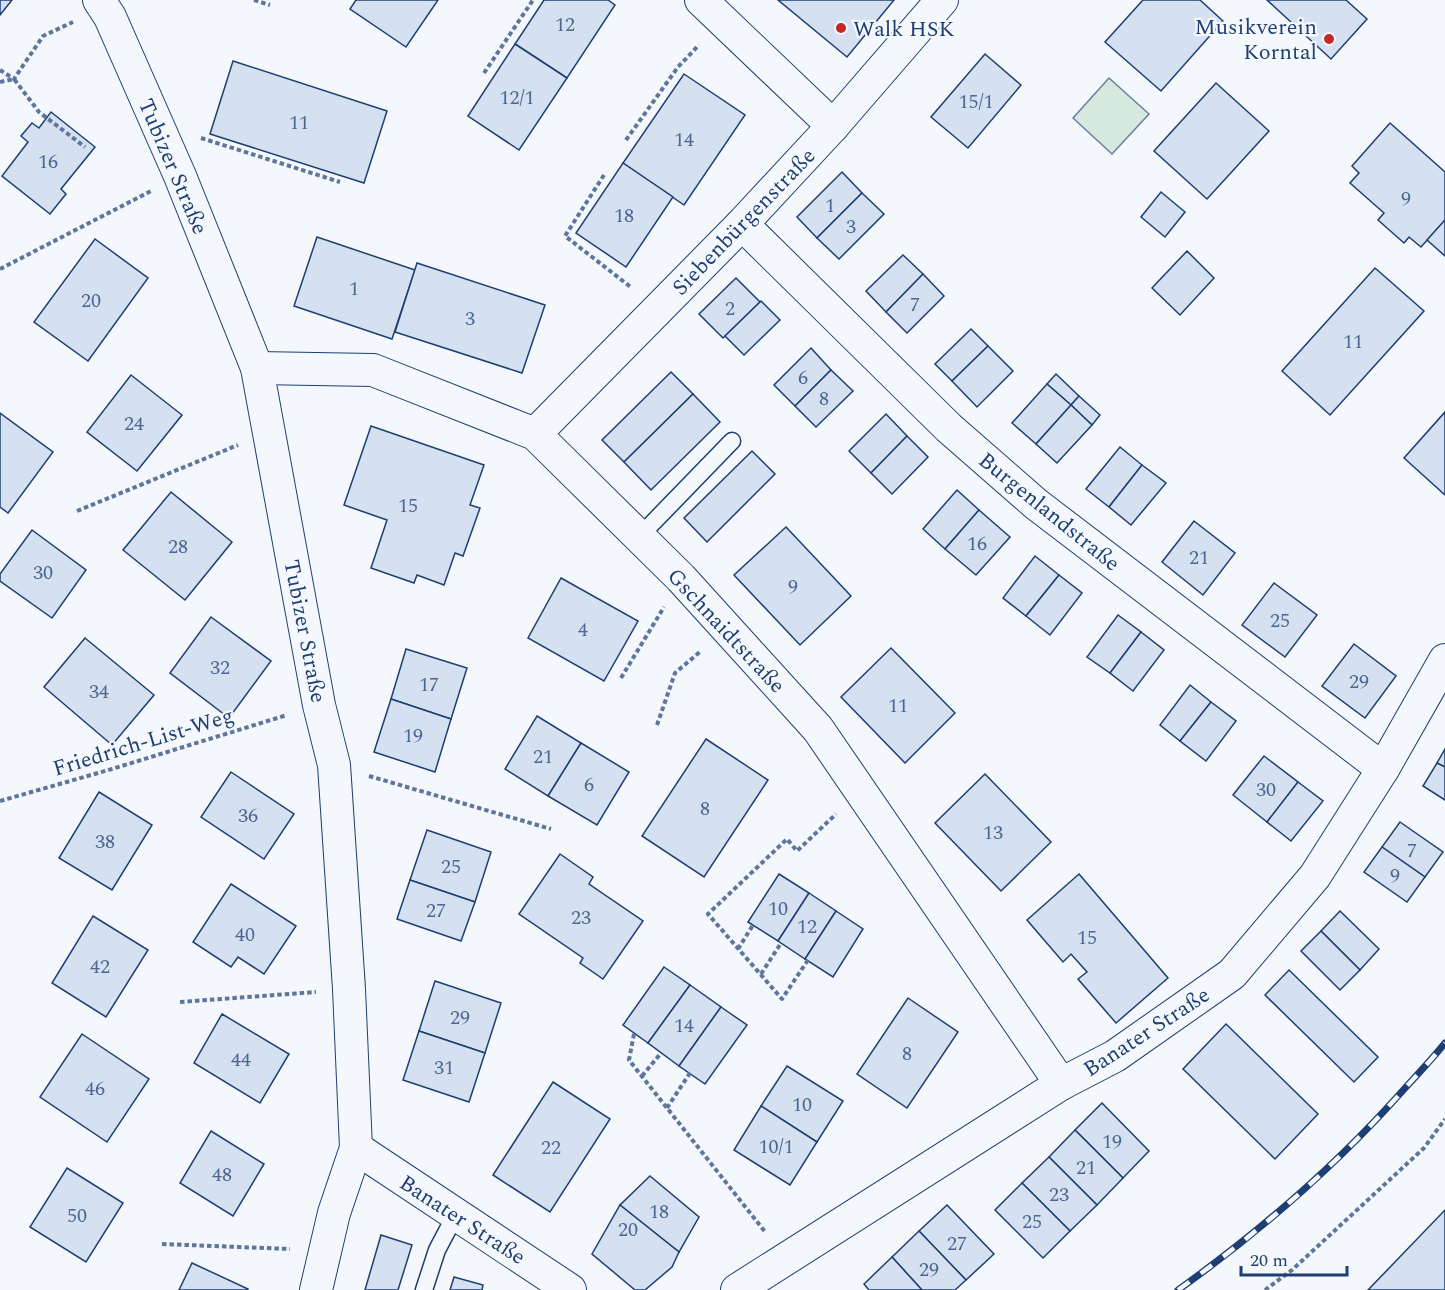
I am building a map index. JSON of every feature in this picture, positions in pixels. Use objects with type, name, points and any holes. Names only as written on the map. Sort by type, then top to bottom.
[{"type":"street","name":"Siebenbürgenstraße","points":[[534,434],[742,224],[833,126],[942,0]]},
{"type":"street","name":"Tubizer Straße","points":[[101,3],[180,176],[257,368],[319,705],[334,765],[349,989],[356,1148],[334,1213],[316,1290]]},
{"type":"street","points":[[711,10],[833,126]]},
{"type":"street","name":"Burgenlandstraße","points":[[742,224],[949,428],[1036,504],[1383,769]]},
{"type":"street","name":"Gschnaidtstraße","points":[[257,368],[373,370],[534,434],[681,578],[818,729],[1061,1084]]},
{"type":"street","name":"Banater Straße","points":[[737,1290],[1061,1084],[1115,1056],[1232,974],[1314,876],[1383,769],[1445,660]]},
{"type":"street","name":"Banater Straße","points":[[356,1148],[570,1290]]},
{"type":"lane","points":[[639,537],[732,441]]},
{"type":"lane","points":[[424,1290],[437,1250],[456,1214]]},
{"type":"path","points":[[254,0],[270,5]]},
{"type":"path","points":[[484,73],[533,0]]},
{"type":"path","points":[[0,82],[14,80],[43,36],[101,3]]},
{"type":"path","points":[[626,140],[678,67],[711,10]]},
{"type":"path","points":[[0,70],[14,80],[39,112],[85,147]]},
{"type":"path","points":[[157,124],[340,182]]},
{"type":"path","points":[[604,175],[565,236],[658,309]]},
{"type":"path","points":[[0,269],[180,176]]},
{"type":"path","points":[[77,511],[270,433]]},
{"type":"path","points":[[621,678],[681,578]]},
{"type":"path","points":[[657,725],[675,673],[727,629]]},
{"type":"path","name":"Friedrich-List-Weg","points":[[0,801],[295,712]]},
{"type":"path","points":[[334,765],[551,829]]},
{"type":"path","points":[[808,960],[782,999],[708,914],[787,839],[797,851],[860,790]]},
{"type":"path","points":[[738,949],[753,925]]},
{"type":"path","points":[[761,974],[781,944]]},
{"type":"path","points":[[180,1002],[349,989]]},
{"type":"path","points":[[634,1034],[629,1060],[788,1259]]},
{"type":"path","points":[[642,1076],[661,1053]]},
{"type":"path","points":[[667,1108],[690,1073]]},
{"type":"path","points":[[1265,1290],[1292,1270],[1424,1148],[1445,1119]]},
{"type":"path","points":[[162,1244],[326,1251]]},
{"type":"shaded area","points":[[1109,78],[1149,114],[1112,154],[1073,118]]},
{"type":"building","points":[[0,0],[12,0],[0,15]]},
{"type":"building","points":[[356,0],[438,0],[406,47],[350,9]]},
{"type":"building","points":[[544,0],[608,0],[615,5],[567,78],[515,44]]},
{"type":"building","name":"Walk HSK","points":[[778,0],[894,0],[847,57]]},
{"type":"building","points":[[1143,0],[1200,0],[1223,21],[1161,91],[1105,42]]},
{"type":"building","name":"Musikverein Korntal","points":[[1267,0],[1346,0],[1367,19],[1331,59]]},
{"type":"building","points":[[515,44],[567,78],[519,150],[468,116]]},
{"type":"building","points":[[985,54],[1021,85],[968,148],[931,117]]},
{"type":"building","points":[[233,61],[387,111],[364,183],[210,134]]},
{"type":"building","points":[[684,74],[745,115],[684,205],[623,163]]},
{"type":"building","points":[[1216,83],[1269,131],[1207,199],[1154,151]]},
{"type":"building","points":[[51,112],[95,147],[61,189],[66,194],[50,214],[2,176],[28,142],[21,136],[32,123],[39,128]]},
{"type":"building","points":[[1390,123],[1445,172],[1445,220],[1421,247],[1409,237],[1404,243],[1378,220],[1384,213],[1350,183],[1359,173],[1352,166]]},
{"type":"building","points":[[623,163],[673,197],[626,267],[576,233]]},
{"type":"building","points":[[842,172],[862,193],[817,238],[797,217]]},
{"type":"building","points":[[1161,192],[1185,212],[1165,237],[1141,217]]},
{"type":"building","points":[[862,193],[884,214],[839,259],[817,238]]},
{"type":"building","points":[[1445,220],[1445,256],[1427,240]]},
{"type":"building","points":[[317,237],[415,270],[392,339],[294,306]]},
{"type":"building","points":[[95,239],[148,278],[88,361],[34,322]]},
{"type":"building","points":[[1187,251],[1214,278],[1180,315],[1152,288]]},
{"type":"building","points":[[903,255],[923,274],[886,312],[866,291]]},
{"type":"building","points":[[417,263],[545,305],[522,373],[395,332]]},
{"type":"building","points":[[1375,268],[1424,311],[1330,415],[1282,371]]},
{"type":"building","points":[[923,274],[944,296],[907,333],[886,312]]},
{"type":"building","points":[[736,278],[760,302],[723,338],[699,314]]},
{"type":"building","points":[[761,301],[780,320],[744,355],[725,336]]},
{"type":"building","points":[[971,329],[988,346],[952,381],[935,364]]},
{"type":"building","points":[[988,346],[1013,371],[977,407],[952,381]]},
{"type":"building","points":[[811,348],[831,370],[795,406],[774,385]]},
{"type":"building","points":[[831,370],[853,391],[816,427],[795,406]]},
{"type":"building","points":[[671,372],[693,394],[624,462],[602,440]]},
{"type":"building","points":[[1056,374],[1079,396],[1071,405],[1047,384]]},
{"type":"building","points":[[131,375],[182,415],[137,471],[87,432]]},
{"type":"building","points":[[1047,384],[1071,405],[1036,444],[1012,423]]},
{"type":"building","points":[[693,394],[720,422],[651,490],[624,462]]},
{"type":"building","points":[[1079,396],[1100,415],[1092,425],[1071,405]]},
{"type":"building","points":[[1071,405],[1092,425],[1057,463],[1036,444]]},
{"type":"building","points":[[1445,412],[1445,495],[1404,458]]},
{"type":"building","points":[[0,413],[53,452],[8,513],[0,507]]},
{"type":"building","points":[[886,414],[907,436],[871,473],[849,451]]},
{"type":"building","points":[[371,426],[484,465],[470,505],[480,508],[463,556],[455,553],[444,585],[417,575],[414,583],[371,568],[387,520],[344,505]]},
{"type":"building","points":[[907,436],[928,457],[892,494],[871,473]]},
{"type":"building","points":[[1120,447],[1142,465],[1109,507],[1086,489]]},
{"type":"building","points":[[752,451],[775,474],[707,542],[684,518]]},
{"type":"building","points":[[1142,465],[1166,483],[1131,525],[1109,507]]},
{"type":"building","points":[[957,490],[979,510],[945,549],[923,529]]},
{"type":"building","points":[[171,492],[232,542],[185,600],[123,550]]},
{"type":"building","points":[[979,510],[1010,537],[976,575],[945,549]]},
{"type":"building","points":[[1194,521],[1235,553],[1203,595],[1162,562]]},
{"type":"building","points":[[786,527],[851,596],[800,645],[734,575]]},
{"type":"building","points":[[32,530],[86,570],[52,618],[0,581],[0,574]]},
{"type":"building","points":[[1035,556],[1059,575],[1026,616],[1003,598]]},
{"type":"building","points":[[1059,575],[1082,593],[1050,635],[1026,616]]},
{"type":"building","points":[[561,578],[638,621],[604,681],[528,638]]},
{"type":"building","points":[[1274,583],[1317,615],[1285,657],[1242,625]]},
{"type":"building","points":[[1118,615],[1141,632],[1110,673],[1087,657]]},
{"type":"building","points":[[211,617],[271,661],[229,718],[170,673]]},
{"type":"building","points":[[1141,632],[1164,650],[1133,691],[1110,673]]},
{"type":"building","points":[[85,638],[154,695],[112,745],[44,687]]},
{"type":"building","points":[[1354,644],[1396,676],[1365,718],[1322,686]]},
{"type":"building","points":[[891,648],[955,713],[905,763],[841,697]]},
{"type":"building","points":[[406,649],[467,668],[451,719],[391,699]]},
{"type":"building","points":[[1190,685],[1211,702],[1180,741],[1160,725]]},
{"type":"building","points":[[391,699],[451,719],[435,772],[374,752]]},
{"type":"building","points":[[1211,702],[1236,721],[1206,761],[1180,741]]},
{"type":"building","points":[[537,716],[581,743],[548,796],[505,769]]},
{"type":"building","points":[[706,739],[768,780],[704,877],[642,836]]},
{"type":"building","points":[[581,743],[629,772],[597,825],[548,796]]},
{"type":"building","points":[[1445,749],[1445,767],[1437,763]]},
{"type":"building","points":[[1264,756],[1298,782],[1267,822],[1233,795]]},
{"type":"building","points":[[1437,763],[1445,767],[1445,800],[1423,786]]},
{"type":"building","points":[[231,772],[294,814],[264,859],[201,817]]},
{"type":"building","points":[[985,774],[1051,842],[1001,891],[935,823]]},
{"type":"building","points":[[1298,782],[1323,801],[1291,841],[1267,822]]},
{"type":"building","points":[[99,792],[152,825],[112,890],[59,858]]},
{"type":"building","points":[[1400,822],[1443,852],[1425,877],[1382,847]]},
{"type":"building","points":[[427,830],[491,852],[475,902],[410,880]]},
{"type":"building","points":[[1382,847],[1425,877],[1407,902],[1364,872]]},
{"type":"building","points":[[560,854],[593,877],[589,884],[643,921],[603,979],[580,963],[583,958],[519,914]]},
{"type":"building","points":[[779,874],[809,893],[778,941],[748,922]]},
{"type":"building","points":[[1079,874],[1168,978],[1116,1023],[1078,979],[1087,972],[1071,954],[1063,962],[1027,920]]},
{"type":"building","points":[[410,880],[475,902],[461,941],[397,919]]},
{"type":"building","points":[[231,884],[296,926],[264,974],[238,957],[231,967],[193,942]]},
{"type":"building","points":[[809,893],[836,911],[805,959],[778,941]]},
{"type":"building","points":[[836,911],[863,929],[833,977],[805,959]]},
{"type":"building","points":[[1340,911],[1379,949],[1360,970],[1321,931]]},
{"type":"building","points":[[93,916],[148,950],[106,1017],[52,983]]},
{"type":"building","points":[[1321,931],[1360,970],[1340,990],[1301,951]]},
{"type":"building","points":[[664,967],[690,985],[648,1043],[623,1025]]},
{"type":"building","points":[[1289,970],[1378,1057],[1354,1082],[1265,995]]},
{"type":"building","points":[[435,981],[501,1003],[485,1053],[419,1031]]},
{"type":"building","points":[[690,985],[721,1007],[679,1066],[648,1043]]},
{"type":"building","points":[[908,998],[958,1032],[907,1108],[857,1074]]},
{"type":"building","points":[[721,1007],[747,1025],[705,1084],[679,1066]]},
{"type":"building","points":[[222,1014],[289,1054],[260,1103],[194,1063]]},
{"type":"building","points":[[1226,1024],[1318,1114],[1275,1159],[1183,1069]]},
{"type":"building","points":[[419,1031],[485,1053],[469,1102],[403,1080]]},
{"type":"building","points":[[82,1034],[149,1079],[107,1142],[40,1097]]},
{"type":"building","points":[[787,1066],[843,1101],[817,1142],[761,1106]]},
{"type":"building","points":[[553,1082],[610,1119],[550,1212],[493,1175]]},
{"type":"building","points":[[1102,1103],[1149,1151],[1123,1178],[1075,1130]]},
{"type":"building","points":[[761,1106],[817,1142],[790,1185],[734,1150]]},
{"type":"building","points":[[1075,1130],[1123,1178],[1097,1205],[1049,1157]]},
{"type":"building","points":[[211,1131],[264,1164],[233,1216],[180,1183]]},
{"type":"building","points":[[1049,1157],[1097,1205],[1070,1231],[1022,1183]]},
{"type":"building","points":[[67,1168],[123,1203],[86,1262],[30,1227]]},
{"type":"building","points":[[650,1176],[699,1217],[679,1252],[620,1205]]},
{"type":"building","points":[[1022,1183],[1070,1231],[1043,1258],[995,1210]]},
{"type":"building","points":[[620,1205],[679,1252],[672,1267],[645,1290],[635,1290],[592,1254]]},
{"type":"building","points":[[947,1205],[994,1254],[966,1280],[919,1231]]},
{"type":"building","points":[[1445,1210],[1445,1290],[1368,1290]]},
{"type":"building","points":[[919,1231],[966,1280],[955,1290],[922,1290],[892,1257]]},
{"type":"building","points":[[381,1235],[412,1245],[398,1290],[365,1290]]},
{"type":"building","points":[[892,1257],[922,1290],[869,1290],[864,1284]]},
{"type":"building","points":[[192,1263],[248,1289],[179,1290]]},
{"type":"building","points":[[454,1277],[483,1285],[482,1290],[450,1290]]},
{"type":"railway","points":[[1178,1290],[1240,1244],[1298,1195],[1354,1143],[1445,1043]]},
{"type":"place","name":"Walk HSK","points":[[841,28]]},
{"type":"place","name":"Musikverein Korntal","points":[[1329,39]]}]
